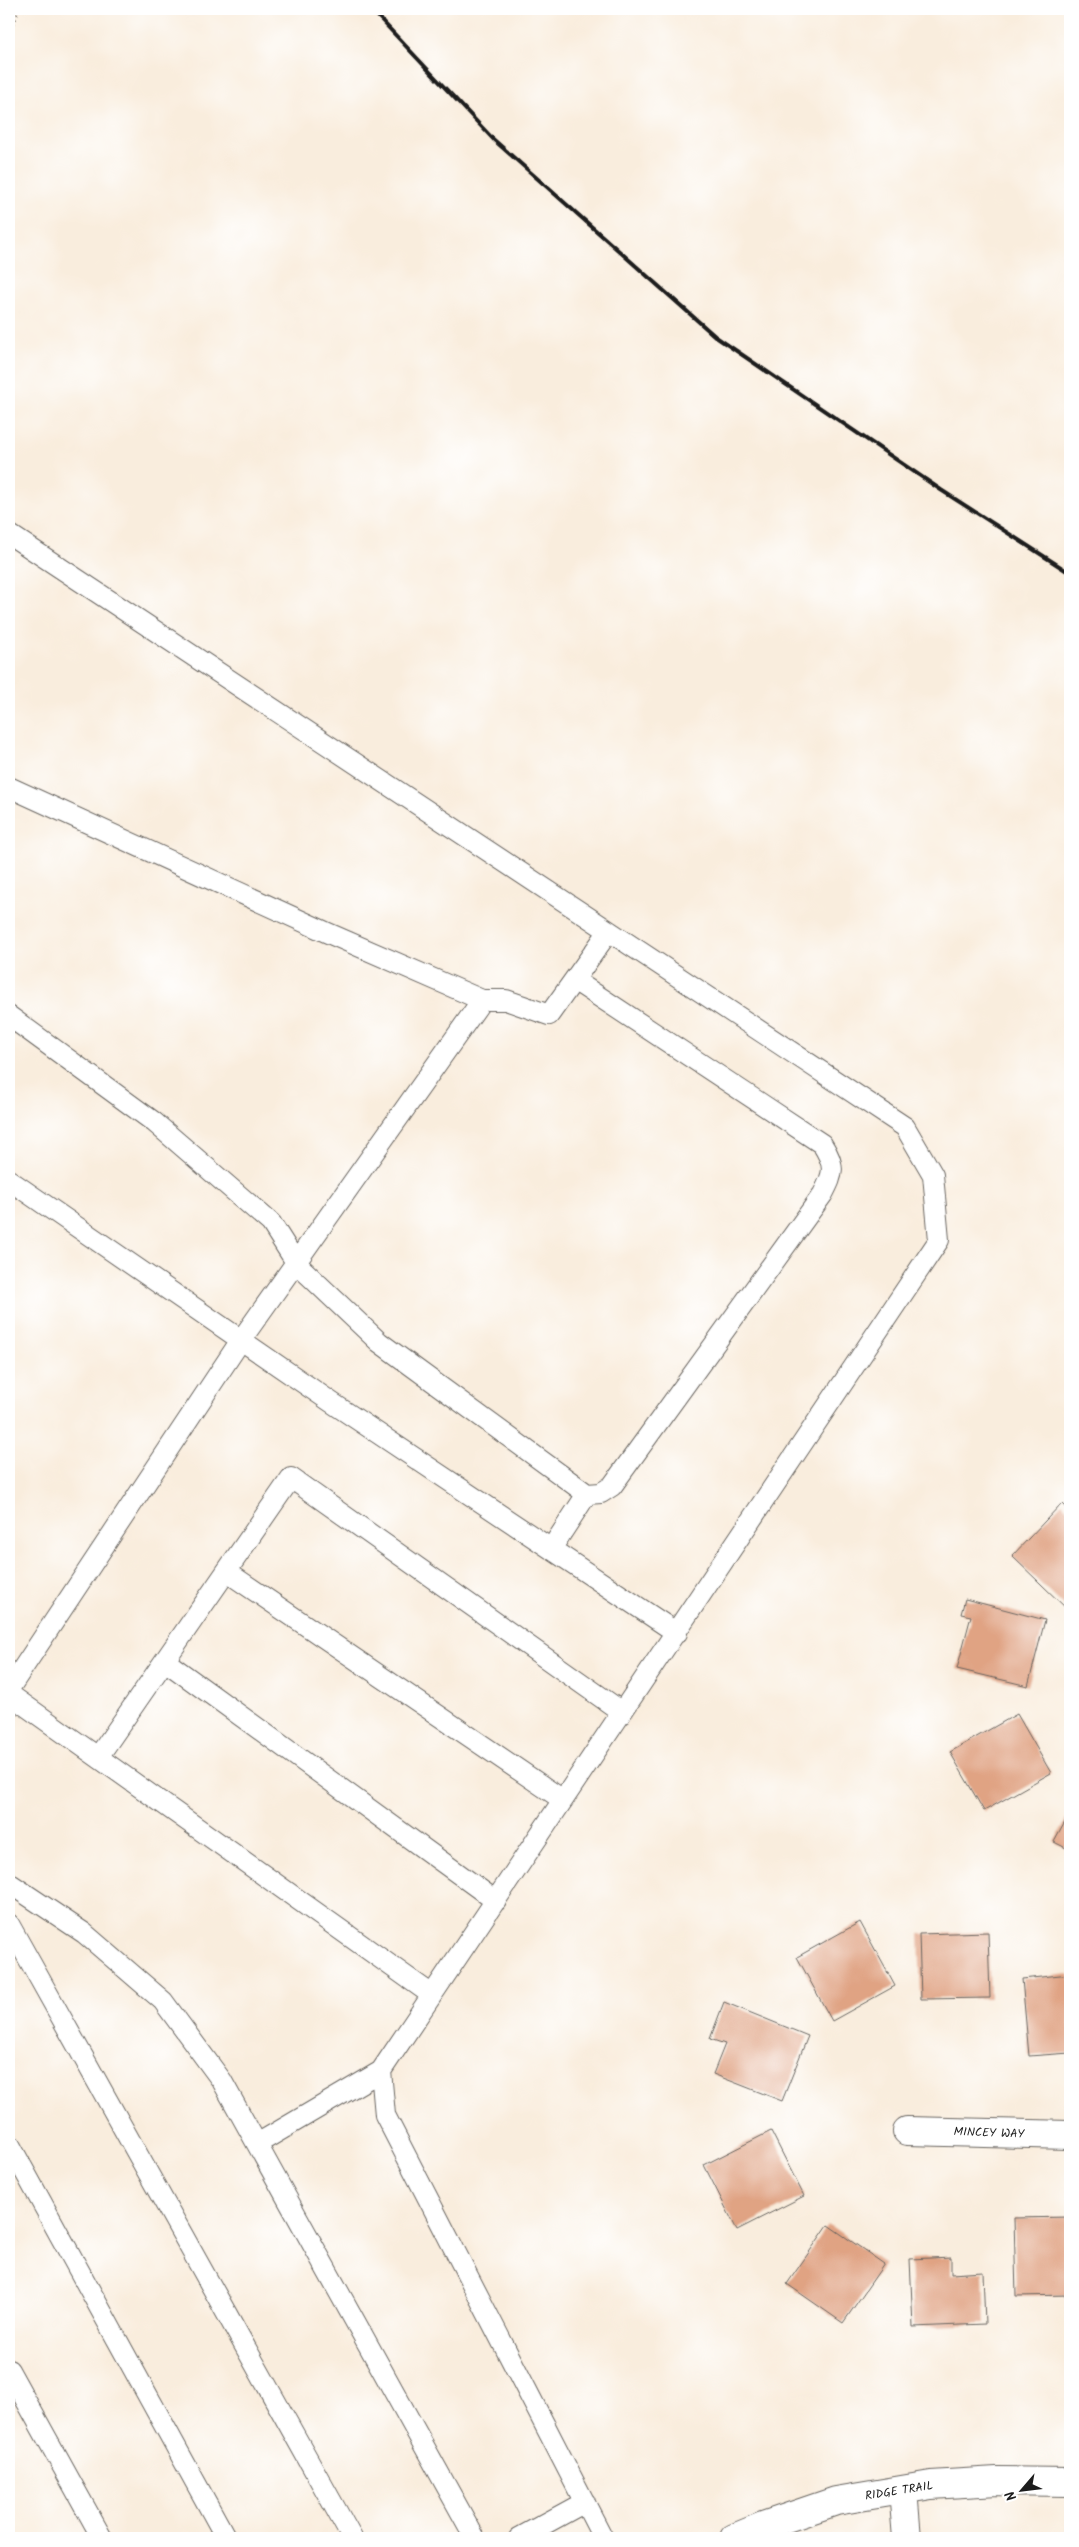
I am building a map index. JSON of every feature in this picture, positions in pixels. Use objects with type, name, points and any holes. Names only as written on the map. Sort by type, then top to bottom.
[{"type":"street","name":"MINCEY WAY","points":[[907,2131],[1070,2135]]},
{"type":"street","name":"RIDGE TRAIL","points":[[734,2538],[836,2501],[932,2485],[997,2481],[1070,2482]]},
{"type":"street","points":[[903,2490],[907,2538]]},
{"type":"lane","points":[[9,534],[905,1127],[933,1175],[939,1240],[381,2071],[257,2144]]},
{"type":"lane","points":[[9,786],[328,933],[482,1000],[506,1000],[549,1015],[609,931]]},
{"type":"lane","points":[[9,1016],[154,1122],[271,1223],[297,1264],[379,1342],[587,1494],[601,1493],[612,1486],[823,1194],[833,1175],[831,1158],[822,1144],[574,980]]},
{"type":"lane","points":[[9,1690],[241,1340],[297,1264],[482,1000]]},
{"type":"lane","points":[[9,1180],[241,1340],[677,1632]]},
{"type":"lane","points":[[98,1758],[291,1478],[622,1712]]},
{"type":"lane","points":[[551,1549],[587,1494]]},
{"type":"lane","points":[[227,1572],[563,1800]]},
{"type":"lane","points":[[165,1661],[496,1901]]},
{"type":"lane","points":[[9,1694],[432,1995]]},
{"type":"lane","points":[[10,1887],[84,1933],[163,2001],[222,2081],[475,2538]]},
{"type":"lane","points":[[9,1924],[352,2538]]},
{"type":"lane","points":[[381,2071],[385,2115],[603,2538]]},
{"type":"lane","points":[[9,2143],[226,2538]]},
{"type":"lane","points":[[9,2370],[102,2538]]},
{"type":"lane","points":[[520,2538],[585,2502]]},
{"type":"path","points":[[9,34],[20,9]]},
{"type":"building","points":[[1062,1503],[1070,1511],[1069,1611],[1012,1556]]},
{"type":"building","points":[[965,1599],[1045,1620],[1028,1686],[957,1669],[971,1616],[961,1614]]},
{"type":"building","points":[[1017,1714],[1051,1773],[984,1811],[950,1752]]},
{"type":"building","points":[[1070,1813],[1070,1850],[1054,1842]]},
{"type":"building","points":[[860,1922],[895,1986],[832,2021],[797,1957]]},
{"type":"building","points":[[988,1932],[990,1998],[921,1999],[919,1934]]},
{"type":"building","points":[[1070,1974],[1070,2053],[1029,2056],[1022,1979]]},
{"type":"building","points":[[724,2002],[808,2036],[782,2101],[713,2074],[725,2044],[710,2039]]},
{"type":"building","points":[[771,2131],[804,2196],[737,2230],[704,2165]]},
{"type":"building","points":[[1070,2217],[1070,2295],[1016,2296],[1014,2218]]},
{"type":"building","points":[[828,2225],[884,2264],[843,2323],[787,2284]]},
{"type":"building","points":[[951,2257],[951,2274],[983,2272],[985,2324],[913,2327],[910,2259]]},
{"type":"railway","points":[[371,9],[494,140],[716,337],[941,490],[1070,573]]}]
